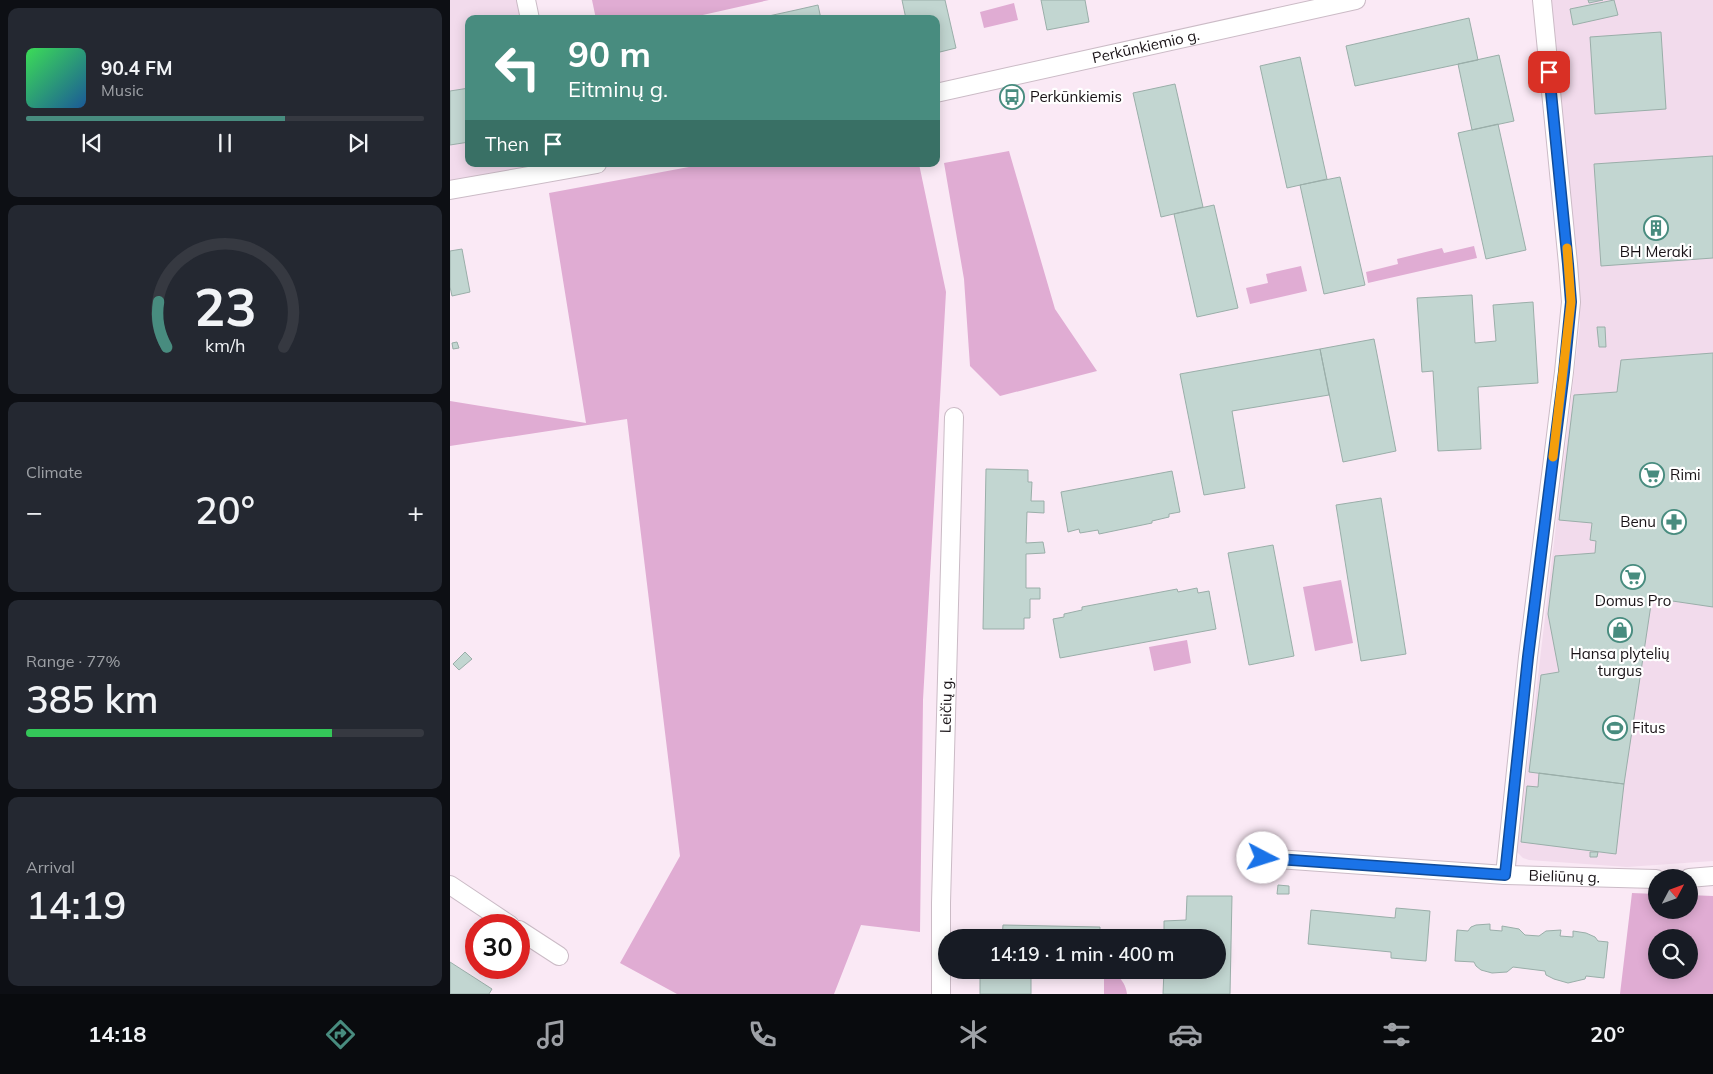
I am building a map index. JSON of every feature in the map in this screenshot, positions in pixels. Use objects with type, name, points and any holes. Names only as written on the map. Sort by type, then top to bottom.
[{"type":"street","points":[[526,0],[529,15]]},
{"type":"street","name":"Perkūnkiemio g.","points":[[940,92],[1356,0]]},
{"type":"street","points":[[1505,875],[1528,657],[1571,302],[1542,0]]},
{"type":"street","points":[[450,190],[565,167]]},
{"type":"street","name":"Leičių g.","points":[[941,994],[942,864],[954,417]]},
{"type":"street","name":"Bieliūnų g.","points":[[1263,858],[1505,875],[1648,879]]},
{"type":"street","points":[[1698,877],[1713,876]]},
{"type":"street","points":[[450,885],[494,914]]},
{"type":"street","points":[[530,937],[559,956]]},
{"type":"shaded area","points":[[450,0],[520,0],[523,15],[465,15],[465,167],[526,167],[450,182]]},
{"type":"shaded area","points":[[592,0],[769,0],[703,15],[595,15]]},
{"type":"shaded area","points":[[1550,0],[1713,0],[1713,861],[1627,867],[1529,860],[1523,858],[1517,852],[1580,324]]},
{"type":"shaded area","points":[[1014,3],[1018,20],[984,28],[980,12]]},
{"type":"shaded area","points":[[1009,151],[1055,309],[1097,371],[1000,396],[970,366],[964,279],[944,163]]},
{"type":"shaded area","points":[[689,167],[920,167],[946,292],[923,700],[920,932],[861,925],[834,994],[677,994],[620,963],[680,856],[627,419],[450,446],[450,401],[586,423],[549,193]]},
{"type":"shaded area","points":[[1474,246],[1477,258],[1368,283],[1366,272],[1398,264],[1397,259],[1442,248],[1444,253]]},
{"type":"shaded area","points":[[1301,266],[1307,291],[1250,304],[1246,288],[1268,283],[1266,274]]},
{"type":"shaded area","points":[[1341,580],[1353,643],[1315,651],[1303,587]]},
{"type":"shaded area","points":[[1187,640],[1191,663],[1154,671],[1149,647]]},
{"type":"shaded area","points":[[1632,893],[1648,894],[1648,919],[1698,919],[1698,895],[1713,896],[1713,994],[1620,994]]},
{"type":"shaded area","points":[[1104,979],[1121,979],[1125,985],[1127,994],[1104,994]]},
{"type":"building","points":[[902,0],[945,0],[956,48],[940,52],[940,15],[905,15]]},
{"type":"building","points":[[1041,0],[1085,0],[1089,22],[1047,30]]},
{"type":"building","points":[[1588,0],[1603,0],[1589,3]]},
{"type":"building","points":[[1614,0],[1618,15],[1573,25],[1570,9]]},
{"type":"building","points":[[818,5],[820,15],[773,15]]},
{"type":"building","points":[[1469,18],[1478,60],[1355,86],[1346,46]]},
{"type":"building","points":[[1661,32],[1666,109],[1595,114],[1590,37]]},
{"type":"building","points":[[1499,55],[1514,121],[1472,130],[1458,64]]},
{"type":"building","points":[[1300,57],[1327,179],[1287,188],[1260,66]]},
{"type":"building","points":[[1175,84],[1203,207],[1161,217],[1133,93]]},
{"type":"building","points":[[465,89],[465,143],[450,145],[450,91]]},
{"type":"building","points":[[1498,124],[1526,250],[1486,259],[1458,133]]},
{"type":"building","name":"BH Meraki","points":[[1713,156],[1713,258],[1601,266],[1594,164]]},
{"type":"building","points":[[1340,177],[1365,285],[1324,294],[1300,185]]},
{"type":"building","points":[[1214,205],[1238,308],[1197,317],[1174,214]]},
{"type":"building","points":[[462,249],[470,292],[452,296],[450,287],[450,251]]},
{"type":"building","points":[[1472,295],[1475,343],[1496,341],[1493,305],[1533,302],[1538,383],[1478,387],[1481,449],[1438,451],[1433,371],[1422,372],[1417,298]]},
{"type":"building","points":[[1597,327],[1605,327],[1606,347],[1599,347]]},
{"type":"building","points":[[1374,339],[1396,451],[1343,462],[1320,349]]},
{"type":"building","points":[[457,342],[459,348],[453,349],[452,343]]},
{"type":"building","points":[[1320,349],[1329,395],[1232,411],[1245,488],[1204,495],[1180,374]]},
{"type":"building","name":"Domus Pro","points":[[1713,353],[1713,607],[1652,598],[1624,784],[1529,772],[1541,675],[1559,672],[1548,614],[1555,556],[1595,553],[1596,541],[1590,540],[1592,523],[1559,520],[1574,395],[1617,392],[1621,360]]},
{"type":"building","points":[[986,469],[1028,470],[1028,482],[1032,482],[1031,501],[1044,501],[1044,513],[1027,512],[1026,543],[1043,542],[1045,553],[1026,554],[1026,588],[1040,588],[1040,599],[1030,599],[1030,618],[1024,618],[1024,629],[983,629]]},
{"type":"building","points":[[1172,471],[1180,512],[1169,514],[1169,517],[1152,521],[1152,523],[1099,534],[1098,530],[1080,533],[1079,529],[1068,532],[1061,492]]},
{"type":"building","points":[[1381,498],[1406,654],[1361,661],[1336,505]]},
{"type":"building","points":[[1273,545],[1294,656],[1249,665],[1228,553]]},
{"type":"building","points":[[1197,588],[1198,593],[1209,591],[1216,629],[1060,658],[1053,619],[1064,617],[1064,614],[1082,610],[1082,607],[1177,589],[1178,592]]},
{"type":"building","points":[[465,652],[472,659],[459,670],[453,664]]},
{"type":"building","points":[[1539,773],[1624,784],[1616,854],[1521,842],[1527,786],[1538,787]]},
{"type":"building","points":[[1590,852],[1598,852],[1597,857],[1590,857]]},
{"type":"building","points":[[1278,885],[1289,886],[1289,894],[1277,894]]},
{"type":"building","points":[[1187,896],[1232,896],[1230,994],[1163,994],[1164,979],[1226,979],[1226,929],[1164,929],[1164,921],[1186,920]]},
{"type":"building","points":[[1396,908],[1430,911],[1426,961],[1391,958],[1391,952],[1308,944],[1311,910],[1395,918]]},
{"type":"building","points":[[1490,924],[1490,930],[1502,931],[1502,926],[1519,929],[1525,935],[1539,936],[1546,931],[1561,930],[1560,936],[1573,937],[1573,931],[1586,933],[1595,937],[1598,941],[1608,942],[1604,978],[1586,976],[1585,979],[1568,983],[1546,975],[1545,971],[1513,967],[1507,972],[1492,973],[1481,970],[1474,962],[1455,961],[1457,930],[1468,931],[1476,925]]},
{"type":"building","points":[[1003,925],[1100,927],[1100,929],[1003,929]]},
{"type":"building","points":[[450,962],[465,972],[465,979],[476,979],[492,989],[489,994],[450,994]]},
{"type":"building","points":[[980,979],[1031,979],[1031,994],[980,994]]},
{"type":"slow traffic","points":[[1553,457],[1571,302],[1567,248]]},
{"type":"place","name":"Perkūnkiemis","points":[[1012,97]]},
{"type":"place","name":"BH Meraki","points":[[1656,228]]},
{"type":"place","name":"Rimi","points":[[1652,475]]},
{"type":"place","name":"Benu","points":[[1674,522]]},
{"type":"place","name":"Domus Pro","points":[[1633,577]]},
{"type":"place","name":"Hansa plytelių turgus","points":[[1620,630]]},
{"type":"place","name":"Fitus","points":[[1615,728]]},
{"type":"route","points":[[1263,858],[1505,875],[1528,657],[1571,302],[1549,72]]}]
